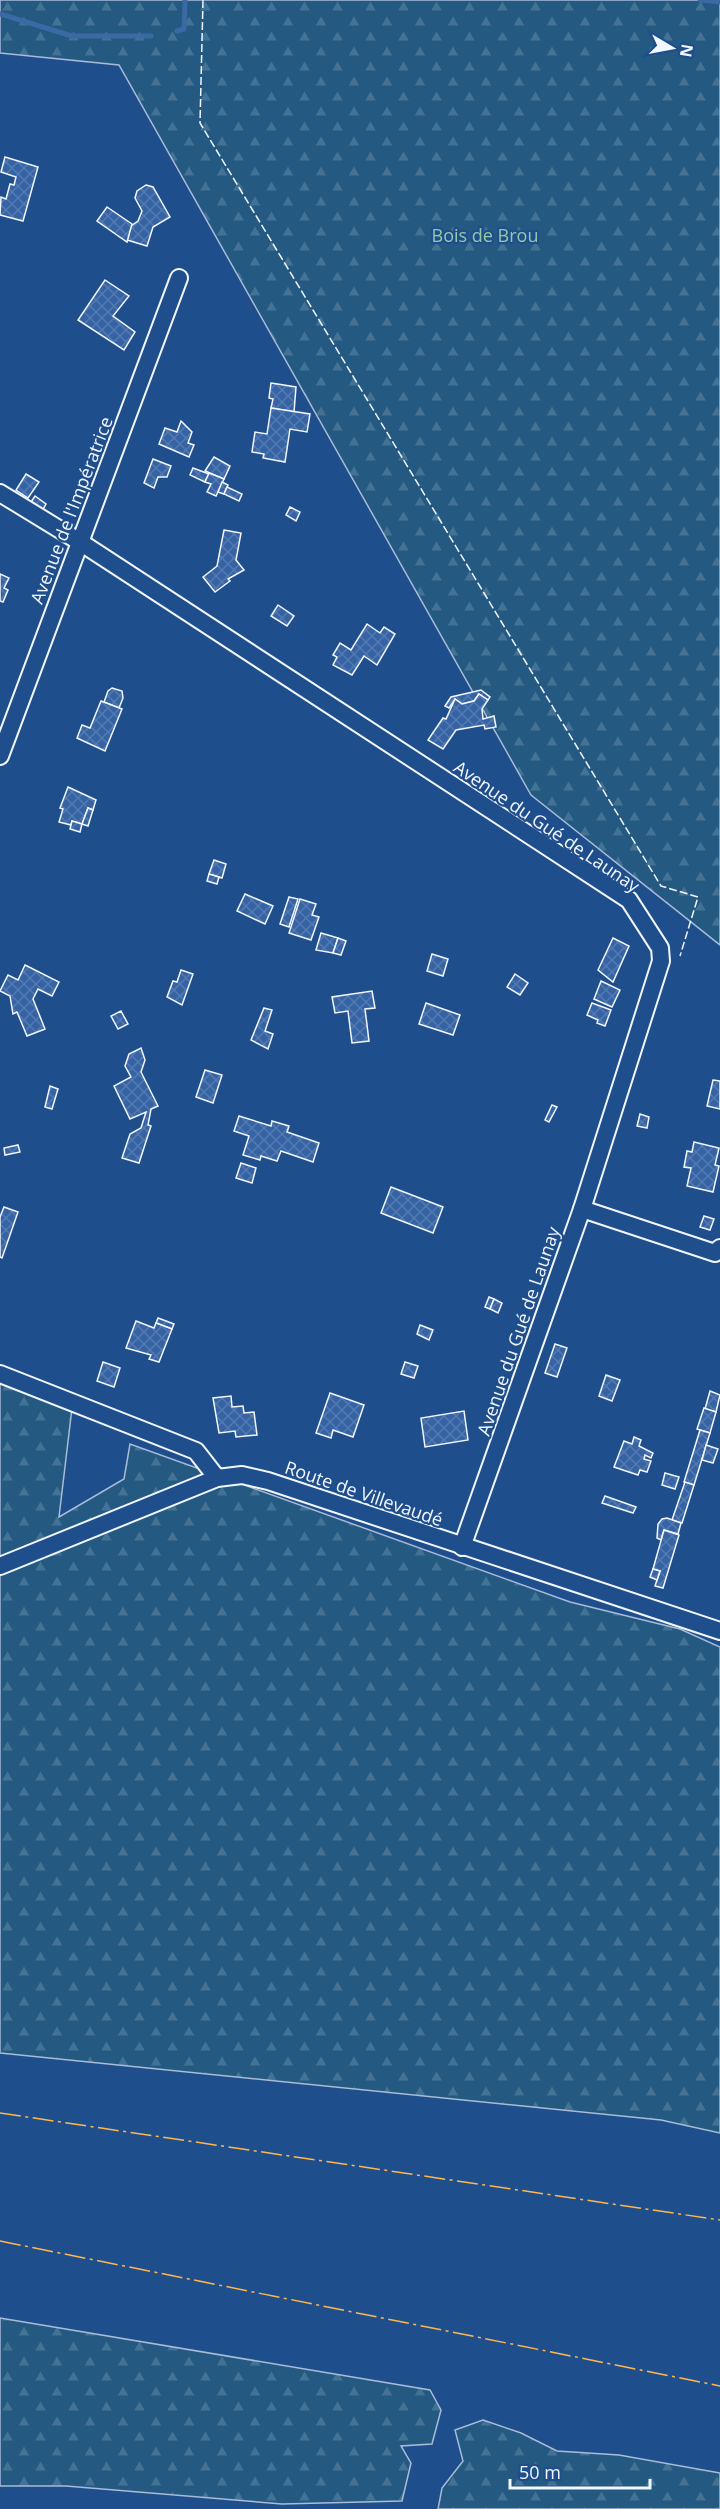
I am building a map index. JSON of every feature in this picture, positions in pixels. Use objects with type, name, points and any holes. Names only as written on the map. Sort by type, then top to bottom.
[{"type":"street","name":"Avenue de l'Impératrice","points":[[0,756],[179,278]]},
{"type":"street","name":"Avenue du Gué de Launay","points":[[0,493],[80,542],[628,900],[660,948],[662,961],[582,1209],[462,1547]]},
{"type":"street","points":[[582,1209],[717,1250]]},
{"type":"street","points":[[0,1374],[195,1451],[217,1478]]},
{"type":"street","name":"Route de Villevaudé","points":[[0,1566],[217,1478],[242,1475],[268,1481],[720,1631]]},
{"type":"green space","name":"Bois de Brou","points":[[0,0],[720,0],[720,945],[531,795],[119,65],[0,53]]},
{"type":"green space","points":[[0,1382],[72,1408],[59,1517],[124,1479],[130,1444],[570,1602],[680,1629],[720,1647],[720,2133],[661,2120],[0,2053]]},
{"type":"green space","points":[[0,2318],[430,2390],[441,2410],[432,2444],[401,2446],[411,2463],[402,2501],[282,2504],[66,2486],[0,2486]]},
{"type":"green space","points":[[483,2420],[521,2433],[557,2451],[619,2455],[720,2473],[720,2509],[438,2509],[442,2488],[463,2461],[455,2430]]},
{"type":"building","points":[[5,157],[38,167],[23,221],[0,215],[1,197],[6,199],[10,184],[14,185],[16,177],[1,172]]},
{"type":"building","points":[[146,185],[153,187],[170,217],[153,227],[147,246],[127,240],[131,226],[138,221],[142,211],[135,198],[137,191]]},
{"type":"building","points":[[107,207],[132,224],[127,242],[97,221]]},
{"type":"building","points":[[105,280],[129,296],[113,316],[135,332],[124,350],[78,320]]},
{"type":"building","points":[[271,383],[296,387],[294,412],[271,408],[273,399],[269,398]]},
{"type":"building","points":[[271,408],[310,414],[307,432],[290,429],[285,462],[263,458],[264,454],[252,452],[255,432],[267,434]]},
{"type":"building","points":[[181,421],[192,432],[188,443],[194,445],[189,457],[159,444],[165,428],[177,432]]},
{"type":"building","points":[[214,457],[230,466],[224,479],[205,471]]},
{"type":"building","points":[[153,459],[171,466],[167,477],[158,477],[154,488],[144,483]]},
{"type":"building","points":[[193,468],[209,474],[205,482],[190,475]]},
{"type":"building","points":[[209,473],[224,479],[216,496],[207,492],[211,484],[205,482]]},
{"type":"building","points":[[26,474],[39,482],[28,498],[16,490]]},
{"type":"building","points":[[222,482],[228,485],[224,494],[218,492]]},
{"type":"building","points":[[227,487],[242,494],[239,501],[224,494]]},
{"type":"building","points":[[35,496],[46,504],[41,513],[29,505]]},
{"type":"building","points":[[290,507],[300,512],[296,521],[286,515]]},
{"type":"building","points":[[224,530],[241,533],[236,560],[244,570],[228,579],[230,581],[215,592],[203,577],[217,566]]},
{"type":"building","points":[[0,574],[9,578],[4,588],[8,590],[3,602],[0,601]]},
{"type":"building","points":[[278,605],[294,616],[287,626],[271,616]]},
{"type":"building","points":[[367,624],[380,633],[384,627],[395,634],[377,665],[364,656],[352,675],[333,665],[337,657],[333,655],[340,643],[351,650]]},
{"type":"building","points":[[112,688],[122,691],[123,698],[119,708],[104,702],[108,691]]},
{"type":"building","points":[[481,690],[490,697],[488,700],[479,694],[474,701],[462,704],[455,699],[449,708],[445,706],[451,697]]},
{"type":"building","points":[[479,694],[488,700],[482,709],[483,719],[494,716],[496,727],[485,729],[484,725],[456,730],[443,749],[428,740],[443,718],[446,719],[455,699],[462,704],[474,701]]},
{"type":"building","points":[[101,701],[122,709],[105,751],[77,738],[82,725],[90,728]]},
{"type":"building","points":[[68,787],[96,800],[93,810],[88,808],[82,824],[72,821],[71,825],[59,822],[63,809],[60,808]]},
{"type":"building","points":[[88,808],[93,810],[88,826],[82,824]]},
{"type":"building","points":[[72,821],[82,824],[80,832],[70,829]]},
{"type":"building","points":[[214,860],[226,864],[222,878],[209,874]]},
{"type":"building","points":[[209,874],[219,877],[217,884],[207,881]]},
{"type":"building","points":[[245,894],[273,906],[265,924],[237,911]]},
{"type":"building","points":[[289,897],[298,899],[289,927],[280,924]]},
{"type":"building","points":[[300,899],[316,904],[312,915],[319,917],[311,940],[289,933]]},
{"type":"building","points":[[321,933],[338,938],[333,953],[316,950]]},
{"type":"building","points":[[338,938],[346,941],[341,955],[333,953]]},
{"type":"building","points":[[613,938],[629,946],[613,982],[598,970]]},
{"type":"building","points":[[432,954],[448,959],[443,976],[427,971]]},
{"type":"building","points":[[25,965],[59,982],[52,996],[38,989],[33,999],[45,1029],[27,1036],[17,1012],[13,1014],[10,996],[0,991],[8,975],[18,980]]},
{"type":"building","points":[[181,970],[193,974],[182,1005],[167,997],[173,981],[177,982]]},
{"type":"building","points":[[515,974],[528,983],[520,995],[507,987]]},
{"type":"building","points":[[601,981],[620,990],[612,1007],[594,999]]},
{"type":"building","points":[[372,991],[375,1008],[365,1009],[369,1041],[352,1043],[348,1011],[335,1013],[332,997]]},
{"type":"building","points":[[426,1003],[460,1015],[453,1035],[419,1024]]},
{"type":"building","points":[[592,1003],[611,1010],[605,1026],[587,1015]]},
{"type":"building","points":[[264,1008],[272,1010],[265,1031],[273,1034],[268,1049],[251,1040]]},
{"type":"building","points":[[121,1011],[128,1024],[118,1029],[111,1016]]},
{"type":"building","points":[[141,1048],[145,1060],[141,1072],[158,1106],[151,1109],[148,1125],[151,1126],[139,1163],[122,1158],[130,1134],[141,1128],[146,1112],[130,1119],[114,1086],[131,1077],[125,1066],[129,1054]]},
{"type":"building","points":[[205,1070],[222,1075],[213,1103],[196,1097]]},
{"type":"building","points":[[713,1080],[720,1081],[720,1109],[707,1106]]},
{"type":"building","points":[[50,1086],[58,1089],[52,1109],[45,1107]]},
{"type":"building","points":[[552,1105],[557,1107],[549,1122],[545,1120]]},
{"type":"building","points":[[640,1114],[649,1117],[647,1128],[637,1126]]},
{"type":"building","points":[[239,1116],[271,1126],[272,1121],[289,1126],[287,1132],[319,1143],[313,1162],[281,1151],[277,1161],[261,1156],[260,1160],[243,1155],[249,1136],[234,1131]]},
{"type":"building","points":[[694,1142],[719,1148],[715,1165],[719,1166],[713,1192],[687,1186],[691,1168],[684,1167],[687,1151],[692,1152]]},
{"type":"building","points":[[18,1145],[20,1152],[5,1155],[4,1148]]},
{"type":"building","points":[[241,1163],[256,1168],[252,1183],[236,1178]]},
{"type":"building","points":[[391,1187],[443,1207],[433,1233],[381,1213]]},
{"type":"building","points":[[4,1207],[18,1212],[2,1258],[0,1257],[0,1217]]},
{"type":"building","points":[[704,1216],[714,1219],[710,1230],[700,1227]]},
{"type":"building","points":[[489,1297],[494,1299],[490,1309],[485,1307]]},
{"type":"building","points":[[494,1299],[502,1303],[498,1313],[490,1309]]},
{"type":"building","points":[[158,1318],[174,1324],[172,1329],[156,1323]]},
{"type":"building","points":[[136,1321],[154,1328],[156,1323],[172,1329],[159,1362],[149,1359],[151,1355],[126,1348]]},
{"type":"building","points":[[420,1325],[433,1330],[429,1340],[417,1334]]},
{"type":"building","points":[[555,1344],[567,1348],[557,1377],[545,1373]]},
{"type":"building","points":[[103,1362],[120,1368],[114,1387],[97,1381]]},
{"type":"building","points":[[405,1362],[418,1366],[414,1378],[401,1374]]},
{"type":"building","points":[[606,1375],[620,1380],[612,1401],[599,1396]]},
{"type":"building","points":[[710,1391],[720,1395],[716,1412],[705,1409]]},
{"type":"building","points":[[330,1393],[364,1405],[353,1437],[333,1430],[331,1438],[316,1433]]},
{"type":"building","points":[[231,1396],[232,1407],[243,1406],[244,1413],[254,1412],[257,1435],[236,1437],[235,1431],[219,1433],[213,1398]]},
{"type":"building","points":[[704,1408],[716,1412],[710,1433],[697,1429]]},
{"type":"building","points":[[464,1411],[468,1440],[425,1447],[421,1418]]},
{"type":"building","points":[[700,1430],[710,1433],[694,1485],[684,1482]]},
{"type":"building","points":[[634,1437],[641,1440],[639,1446],[653,1453],[651,1458],[645,1455],[644,1459],[651,1461],[647,1472],[640,1470],[638,1475],[614,1467],[624,1441],[632,1444]]},
{"type":"building","points":[[706,1445],[718,1449],[713,1463],[702,1460]]},
{"type":"building","points":[[665,1473],[679,1477],[675,1489],[662,1485]]},
{"type":"building","points":[[685,1482],[694,1485],[682,1523],[672,1520]]},
{"type":"building","points":[[605,1496],[636,1507],[633,1513],[602,1503]]},
{"type":"building","points":[[667,1518],[681,1523],[678,1534],[664,1530],[661,1540],[657,1538],[658,1524],[662,1519]]},
{"type":"building","points":[[664,1530],[679,1535],[663,1588],[655,1586],[660,1571],[653,1569]]},
{"type":"building","points":[[653,1569],[660,1571],[657,1580],[650,1577]]},
{"type":"waterway","points":[[177,31],[184,29],[185,0]]},
{"type":"waterway","points":[[700,0],[720,2]]},
{"type":"waterway","points":[[0,14],[72,36],[151,36]]},
{"type":"fence","points":[[203,0],[200,123],[661,886],[698,897],[680,956]]},
{"type":"power","points":[[0,2113],[720,2220]]},
{"type":"power","points":[[0,2241],[720,2386]]}]
